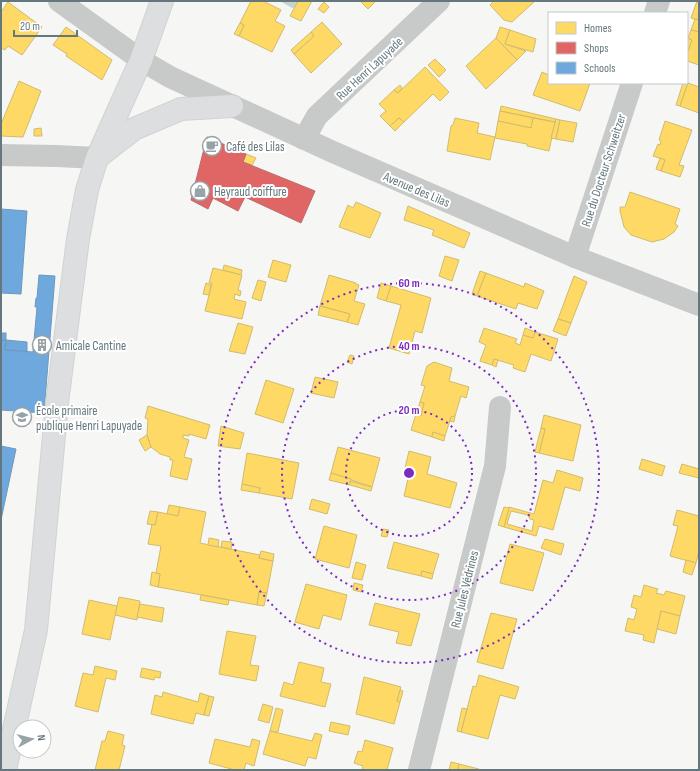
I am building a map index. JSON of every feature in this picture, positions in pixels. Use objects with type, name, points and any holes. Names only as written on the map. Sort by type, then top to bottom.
[{"type":"main road","points":[[5,770],[36,630],[57,402],[78,239],[87,190],[97,158],[141,60],[162,1]]},
{"type":"main road","points":[[97,158],[134,129],[182,109],[232,106]]},
{"type":"street","name":"Avenue des Lilas","points":[[59,1],[141,60],[170,77],[304,139],[575,257],[699,305]]},
{"type":"street","name":"Rue Henri Lapuyade","points":[[304,139],[317,116],[439,1]]},
{"type":"street","points":[[655,12],[659,1]]},
{"type":"street","name":"Rue du Docteur Schweitzer","points":[[575,257],[632,84]]},
{"type":"street","points":[[1,155],[97,158]]},
{"type":"street","name":"Rue Jules Védrines","points":[[419,770],[495,466],[500,407]]},
{"type":"shaded area","points":[[280,1],[300,1],[297,7],[292,8]]},
{"type":"building: Homes","points":[[251,1],[263,1],[281,10],[275,21],[285,26],[272,52],[239,36],[244,25],[240,23]]},
{"type":"building: Homes","points":[[298,1],[312,1],[301,21],[290,16]]},
{"type":"building: Homes","points":[[360,1],[376,1],[368,9]]},
{"type":"building: Homes","points":[[494,1],[535,1],[512,22],[504,20],[490,5]]},
{"type":"building: Homes","points":[[697,1],[699,1],[698,20],[691,18]]},
{"type":"building: Homes","points":[[8,2],[42,27],[22,55],[8,46],[5,50],[1,48],[1,12]]},
{"type":"building: Homes","points":[[324,2],[329,7],[324,13],[318,9]]},
{"type":"building: Homes","points":[[699,18],[699,32],[691,30],[695,19],[698,20]]},
{"type":"building: Homes","points":[[322,22],[342,44],[311,73],[294,54],[314,36],[311,32]]},
{"type":"building: Homes","points":[[240,23],[244,25],[239,36],[234,34]]},
{"type":"building: Homes","points":[[66,27],[112,60],[102,80],[66,56],[67,54],[53,45]]},
{"type":"building: Homes","points":[[500,27],[510,30],[505,44],[526,51],[517,60],[496,38]]},
{"type":"building: Homes","points":[[510,30],[536,39],[533,52],[505,44]]},
{"type":"building: Homes","points":[[691,30],[699,32],[699,65],[688,61],[688,51],[692,40],[688,38]]},
{"type":"building: Homes","points":[[311,32],[314,36],[294,54],[291,50]]},
{"type":"building: Homes","points":[[496,38],[517,60],[486,89],[466,66]]},
{"type":"building: Homes","points":[[688,38],[692,40],[688,51]]},
{"type":"building: Homes","points":[[435,59],[446,70],[439,77],[428,65]]},
{"type":"building: Homes","points":[[425,67],[449,92],[440,101],[433,94],[404,122],[399,118],[390,126],[380,116],[386,111],[379,104],[394,90],[398,93]]},
{"type":"building: Homes","points":[[542,72],[548,75],[548,84],[590,84],[580,111],[533,95]]},
{"type":"building: Homes","points":[[19,81],[41,91],[23,137],[1,136],[1,124]]},
{"type":"building: Homes","points":[[688,83],[699,87],[699,113],[680,106]]},
{"type":"building: Homes","points":[[683,84],[688,84],[680,106],[676,105]]},
{"type":"building: Homes","points":[[400,85],[402,88],[398,93],[394,90]]},
{"type":"building: Homes","points":[[501,106],[556,119],[555,122],[500,111]]},
{"type":"building: Homes","points":[[500,111],[533,118],[531,128],[498,121]]},
{"type":"building: Homes","points":[[399,118],[404,122],[395,131],[390,126]]},
{"type":"building: Homes","points":[[455,118],[479,123],[477,133],[495,137],[490,160],[447,151],[451,126],[453,125]]},
{"type":"building: Homes","points":[[533,118],[555,122],[549,151],[527,146],[527,144],[495,138],[498,121],[531,128]]},
{"type":"building: Homes","points":[[556,119],[560,120],[556,139],[551,138]]},
{"type":"building: Homes","points":[[560,120],[577,123],[573,142],[556,139]]},
{"type":"building: Homes","points":[[665,121],[692,130],[679,165],[684,166],[680,177],[661,171],[665,160],[653,156],[658,144],[660,145],[661,141],[659,140]]},
{"type":"building: Homes","points":[[41,128],[42,136],[34,136],[34,129]]},
{"type":"building: Homes","points":[[246,154],[256,158],[252,165],[243,162]]},
{"type":"building: Homes","points":[[660,158],[665,160],[661,171],[656,169]]},
{"type":"building: Homes","points":[[630,192],[680,209],[675,224],[678,226],[674,232],[664,239],[652,242],[631,235],[624,227],[620,211],[620,207],[625,207]]},
{"type":"building: Homes","points":[[356,202],[381,213],[370,238],[339,227],[348,205],[353,208]]},
{"type":"building: Homes","points":[[408,206],[470,233],[464,248],[432,235],[434,230],[404,220]]},
{"type":"building: Homes","points":[[445,256],[459,260],[452,281],[439,276]]},
{"type":"building: Homes","points":[[273,260],[291,265],[286,282],[268,277]]},
{"type":"building: Homes","points":[[224,265],[242,270],[241,275],[223,270]]},
{"type":"building: Homes","points":[[213,268],[242,275],[238,290],[241,291],[240,296],[235,294],[234,299],[246,302],[242,319],[205,311],[212,283],[209,283]]},
{"type":"building: Homes","points":[[480,271],[486,273],[477,296],[472,294]]},
{"type":"building: Homes","points":[[486,273],[524,287],[525,283],[544,291],[537,309],[518,303],[516,309],[477,296]]},
{"type":"building: Homes","points":[[329,275],[359,285],[354,301],[365,304],[358,325],[347,322],[350,314],[320,306]]},
{"type":"building: Homes","points":[[574,276],[587,282],[571,323],[558,319]]},
{"type":"building: Homes","points":[[258,280],[266,282],[261,301],[252,298]]},
{"type":"building: Homes","points":[[206,283],[211,285],[209,295],[203,294]]},
{"type":"building: Homes","points":[[381,283],[391,286],[386,301],[377,298]]},
{"type":"building: Homes","points":[[391,286],[431,298],[422,333],[415,331],[409,354],[389,348],[401,305],[386,301]]},
{"type":"building: Homes","points":[[320,306],[350,314],[347,322],[318,315]]},
{"type":"building: Homes","points":[[558,319],[571,323],[566,336],[553,331]]},
{"type":"building: Homes","points":[[238,323],[253,327],[245,354],[229,351]]},
{"type":"building: Homes","points":[[484,328],[517,339],[515,343],[520,345],[523,335],[533,338],[535,332],[558,339],[551,361],[531,354],[525,372],[513,368],[514,365],[494,359],[492,365],[480,361],[486,345],[479,342]]},
{"type":"building: Homes","points":[[525,328],[535,332],[533,338],[523,335]]},
{"type":"building: Homes","points":[[350,355],[354,356],[352,364],[347,362]]},
{"type":"building: Homes","points":[[494,359],[498,360],[496,367],[492,365]]},
{"type":"building: Homes","points":[[434,362],[452,368],[449,381],[469,387],[466,398],[461,396],[455,416],[451,417],[445,436],[433,432],[432,437],[411,430],[416,414],[421,416],[424,403],[420,402],[425,386],[421,385],[427,366]]},
{"type":"building: Homes","points":[[315,377],[338,382],[334,398],[311,393]]},
{"type":"building: Homes","points":[[266,380],[294,389],[283,423],[255,414]]},
{"type":"building: Homes","points":[[420,402],[424,403],[421,416],[416,414]]},
{"type":"building: Homes","points":[[148,406],[210,425],[206,439],[189,434],[189,436],[183,435],[183,438],[189,440],[184,457],[192,459],[187,480],[170,476],[173,460],[170,460],[170,457],[160,454],[151,447],[147,435],[148,419],[145,418]]},
{"type":"building: Homes","points":[[544,415],[581,425],[573,461],[539,453],[545,429],[541,428]]},
{"type":"building: Homes","points":[[455,416],[454,422],[450,421],[451,417]]},
{"type":"building: Homes","points":[[221,426],[244,433],[240,449],[218,446]]},
{"type":"building: Homes","points":[[541,428],[545,429],[539,453],[535,452]]},
{"type":"building: Homes","points":[[433,432],[445,436],[444,441],[432,437]]},
{"type":"building: Homes","points":[[147,435],[151,447],[145,451],[139,440]]},
{"type":"building: Homes","points":[[338,447],[380,458],[372,487],[331,473]]},
{"type":"building: Homes","points":[[409,451],[431,457],[427,474],[457,483],[450,508],[404,496],[410,470],[405,468]]},
{"type":"building: Homes","points":[[247,453],[299,463],[292,499],[259,493],[260,488],[242,484]]},
{"type":"building: Homes","points":[[642,459],[665,466],[662,476],[639,469]]},
{"type":"building: Homes","points":[[682,464],[699,469],[699,478],[679,473]]},
{"type":"building: Homes","points":[[557,470],[583,478],[580,491],[565,487],[553,530],[539,526],[536,536],[504,527],[509,507],[534,514],[543,480],[553,483]],"holes":[[[511,511],[528,515],[530,519],[534,520],[532,531],[507,524]]]},
{"type":"building: Homes","points":[[331,473],[351,479],[350,485],[329,480]]},
{"type":"building: Homes","points":[[350,481],[372,487],[371,491],[350,485]]},
{"type":"building: Homes","points":[[242,484],[260,488],[259,493],[241,490]]},
{"type":"building: Homes","points":[[312,499],[330,504],[327,514],[309,509]]},
{"type":"building: Homes","points":[[169,505],[180,507],[178,516],[167,514]]},
{"type":"building: Homes","points":[[180,507],[206,512],[200,543],[260,555],[259,558],[273,561],[267,593],[259,592],[257,605],[158,587],[160,574],[156,573],[161,546],[148,544],[152,524],[155,525],[158,512],[178,516]]},
{"type":"building: Homes","points":[[504,507],[509,508],[504,527],[498,525]]},
{"type":"building: Homes","points":[[677,510],[699,516],[699,550],[696,563],[670,556],[678,526],[673,525]]},
{"type":"building: Homes","points":[[150,511],[158,512],[155,525],[147,524]]},
{"type":"building: Homes","points":[[324,526],[357,535],[349,568],[315,559]]},
{"type":"building: Homes","points":[[383,529],[389,530],[387,537],[381,536]]},
{"type":"building: Homes","points":[[209,538],[219,540],[218,547],[208,545]]},
{"type":"building: Homes","points":[[545,539],[564,544],[561,555],[541,548]]},
{"type":"building: Homes","points":[[222,541],[232,542],[231,549],[221,547]]},
{"type":"building: Homes","points":[[394,542],[439,554],[433,574],[422,571],[421,576],[387,568]]},
{"type":"building: Homes","points":[[510,544],[544,553],[533,591],[500,583]]},
{"type":"building: Homes","points":[[261,551],[274,554],[273,561],[259,558]]},
{"type":"building: Homes","points":[[686,560],[696,563],[692,575],[683,572]]},
{"type":"building: Homes","points":[[356,562],[366,565],[362,580],[352,578]]},
{"type":"building: Homes","points":[[422,571],[433,574],[432,579],[421,576]]},
{"type":"building: Homes","points":[[152,572],[160,574],[158,587],[150,585]]},
{"type":"building: Homes","points":[[354,583],[363,585],[361,592],[353,590]]},
{"type":"building: Homes","points":[[306,584],[347,595],[341,620],[323,615],[319,629],[295,622]]},
{"type":"building: Homes","points":[[644,585],[658,589],[656,593],[664,595],[666,591],[685,596],[680,616],[661,611],[654,643],[643,640],[644,635],[625,631],[628,618],[634,620],[637,609],[631,607],[634,595],[641,597]]},
{"type":"building: Homes","points":[[259,592],[267,593],[264,606],[257,605]]},
{"type":"building: Homes","points":[[201,595],[229,600],[228,605],[200,600]]},
{"type":"building: Homes","points":[[119,597],[140,601],[137,620],[115,615]]},
{"type":"building: Homes","points":[[89,600],[117,606],[110,640],[82,634]]},
{"type":"building: Homes","points":[[375,603],[420,614],[411,646],[396,643],[399,632],[369,625]]},
{"type":"building: Homes","points":[[140,604],[164,608],[162,622],[137,617]]},
{"type":"building: Homes","points":[[661,611],[680,616],[676,634],[657,629]]},
{"type":"building: Homes","points":[[491,613],[517,619],[503,669],[477,662]]},
{"type":"building: Homes","points":[[227,631],[256,636],[250,665],[259,666],[256,681],[219,674]]},
{"type":"building: Homes","points":[[299,662],[324,668],[321,682],[331,684],[325,707],[280,696],[284,682],[293,685]]},
{"type":"building: Homes","points":[[95,666],[117,671],[115,680],[106,678],[98,712],[75,706],[83,673],[93,675]]},
{"type":"building: Homes","points":[[142,668],[161,672],[160,678],[155,677],[154,680],[140,677]]},
{"type":"building: Homes","points":[[479,675],[519,687],[515,699],[500,695],[488,739],[461,732],[473,686],[476,687]]},
{"type":"building: Homes","points":[[364,677],[401,687],[397,701],[400,702],[394,724],[356,714]]},
{"type":"building: Homes","points":[[400,690],[403,691],[400,702],[397,701]]},
{"type":"building: Homes","points":[[163,692],[198,702],[200,693],[209,696],[204,715],[196,713],[193,724],[151,714],[155,695],[162,697]]},
{"type":"building: Homes","points":[[209,696],[214,697],[209,716],[204,715]]},
{"type":"building: Homes","points":[[263,704],[273,707],[269,723],[258,720]]},
{"type":"building: Homes","points":[[276,708],[283,710],[278,732],[270,731]]},
{"type":"building: Homes","points":[[462,708],[467,709],[461,732],[457,731]]},
{"type":"building: Homes","points":[[331,722],[350,726],[348,735],[329,731]]},
{"type":"building: Homes","points":[[108,731],[124,735],[122,745],[125,746],[119,770],[95,770],[102,741],[105,741]]},
{"type":"building: Homes","points":[[270,731],[312,741],[315,733],[322,735],[316,759],[308,757],[305,766],[263,754]]},
{"type":"building: Homes","points":[[215,739],[250,747],[252,739],[260,741],[254,766],[246,763],[244,770],[235,770],[209,763]]},
{"type":"building: Homes","points":[[365,740],[393,748],[387,770],[362,770],[363,766],[354,763],[358,751],[362,752]]},
{"type":"building: Homes","points":[[451,762],[459,764],[458,770],[449,770]]},
{"type":"building: Homes","points":[[459,764],[479,769],[479,770],[458,770]]},
{"type":"building: Shops","points":[[207,137],[246,154],[243,162],[315,191],[301,223],[245,197],[238,211],[213,198],[208,209],[191,200]]},
{"type":"building: Schools","points":[[1,209],[27,211],[21,294],[1,293]]},
{"type":"building: Schools","name":"Amicale Cantine","points":[[39,275],[55,276],[44,413],[1,410],[1,340],[6,340],[5,350],[33,352],[37,307],[35,307]]},
{"type":"building: Schools","points":[[1,333],[6,333],[6,340],[1,340]]},
{"type":"building: Schools","points":[[6,340],[27,342],[27,351],[5,350]]},
{"type":"building: Schools","points":[[1,446],[16,449],[1,520]]},
{"type":"place","name":"Café des Lilas","points":[[212,146]]},
{"type":"place","name":"Heyraud coiffure","points":[[200,191]]},
{"type":"place","name":"Amicale Cantine","points":[[42,345]]},
{"type":"place","name":"École primaire publique Henri Lapuyade","points":[[22,417]]}]
